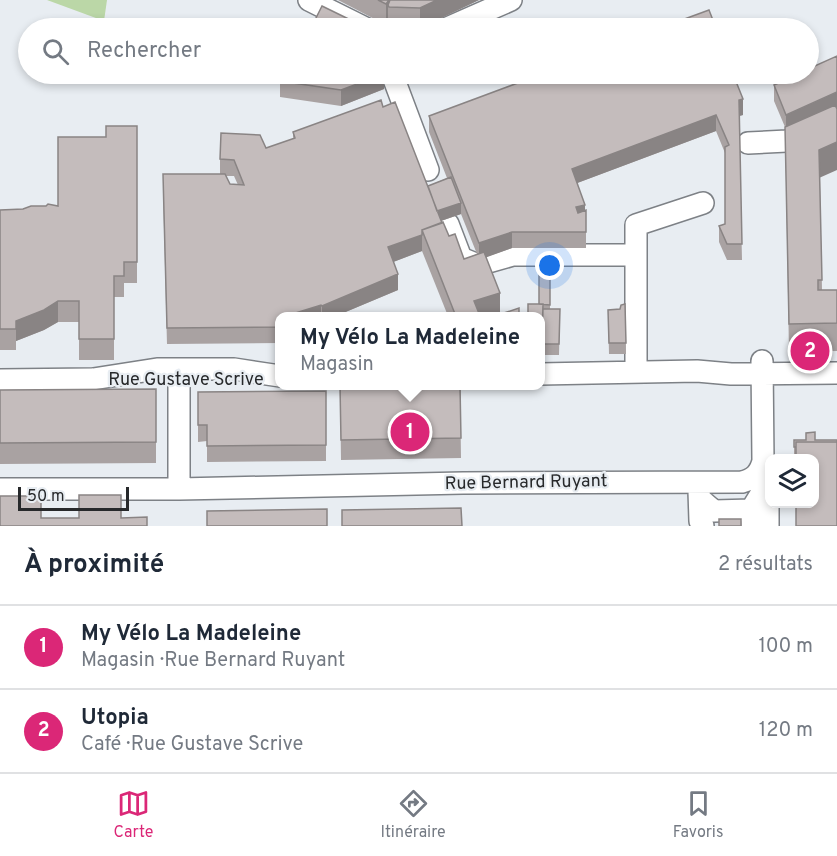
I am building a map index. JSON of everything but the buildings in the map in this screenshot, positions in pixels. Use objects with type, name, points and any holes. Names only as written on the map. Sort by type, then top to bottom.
[{"type":"street","points":[[309,0],[345,18]]},
{"type":"street","points":[[470,18],[511,0]]},
{"type":"street","points":[[396,84],[428,170]]},
{"type":"street","points":[[748,142],[787,141],[837,120]]},
{"type":"street","points":[[636,372],[636,225],[703,203]]},
{"type":"street","points":[[448,224],[461,258],[478,265],[513,255],[636,255]]},
{"type":"street","points":[[545,374],[697,371],[762,367],[819,360],[837,364]]},
{"type":"street","points":[[762,367],[837,372]]},
{"type":"street","points":[[762,367],[764,489],[768,499],[768,526]]},
{"type":"street","points":[[179,375],[179,489]]},
{"type":"street","name":"Rue Gustave Scrive","points":[[0,380],[93,379],[109,382],[179,375],[261,381],[275,378]]},
{"type":"street","name":"Rue Bernard Ruyant","points":[[0,489],[699,490],[749,480],[759,472],[763,461]]},
{"type":"street","points":[[699,490],[714,511],[752,518],[764,489]]},
{"type":"street","points":[[699,490],[701,524]]},
{"type":"green space","points":[[47,0],[107,0],[104,18],[96,18]]},
{"type":"place","name":"Utopia","points":[[810,351]]},
{"type":"place","name":"My Vélo La Madeleine","points":[[410,432]]}]
